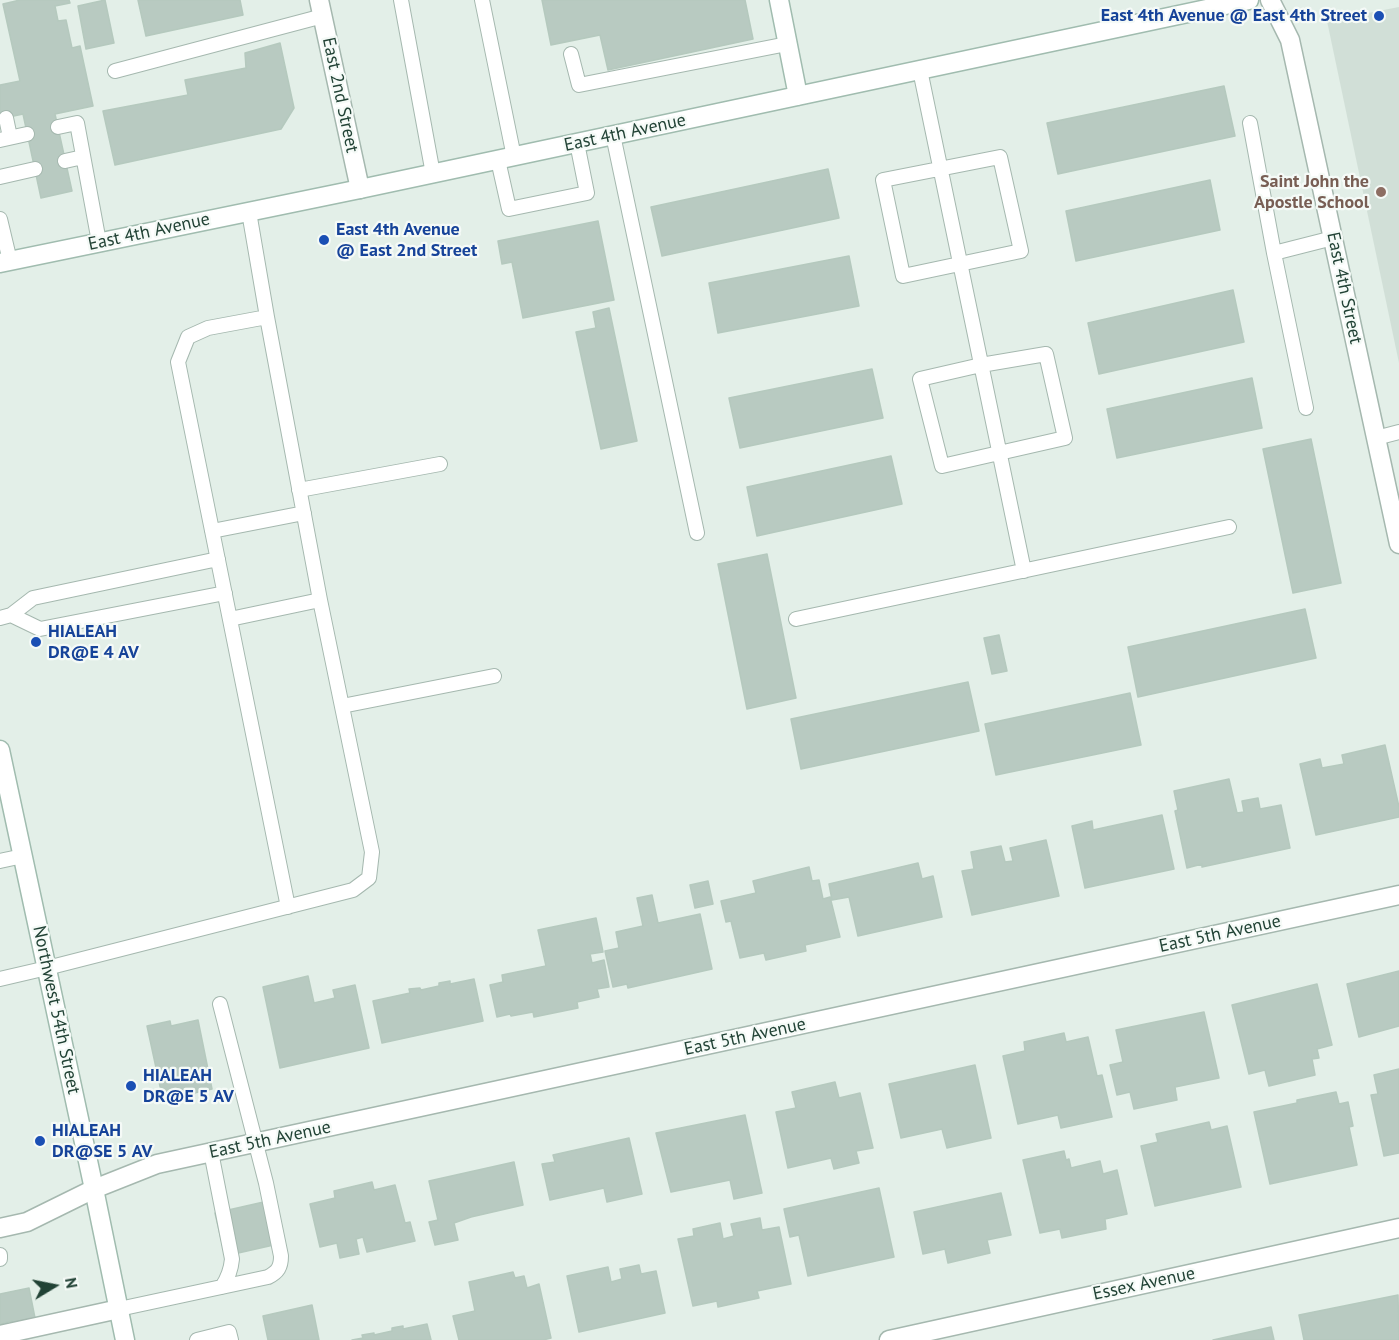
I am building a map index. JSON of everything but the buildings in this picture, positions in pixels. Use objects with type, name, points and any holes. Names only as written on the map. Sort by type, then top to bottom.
[{"type":"street","points":[[779,0],[798,96]]},
{"type":"street","name":"East 4th Avenue","points":[[5,262],[920,70],[1178,7],[1249,0]]},
{"type":"street","name":"East 4th Street","points":[[1270,0],[1290,40],[1397,525],[1399,544]]},
{"type":"street","name":"East 2nd Street","points":[[321,8],[360,189]]},
{"type":"street","name":"Northwest 54th Street","points":[[0,750],[5,800],[23,856],[125,1340]]},
{"type":"street","name":"East 5th Avenue","points":[[0,1228],[27,1222],[94,1189],[157,1164],[1399,895]]},
{"type":"street","name":"Essex Avenue","points":[[889,1340],[1399,1228]]},
{"type":"street","points":[[0,1335],[119,1309]]},
{"type":"lane","points":[[401,0],[433,174]]},
{"type":"lane","points":[[482,0],[506,158],[508,209],[587,193],[578,143]]},
{"type":"lane","points":[[115,70],[321,8]]},
{"type":"lane","points":[[571,54],[579,85],[787,44]]},
{"type":"lane","points":[[920,70],[1024,571]]},
{"type":"lane","points":[[6,118],[5,139],[27,134]]},
{"type":"lane","points":[[58,127],[77,123],[99,243]]},
{"type":"lane","points":[[1250,123],[1306,408]]},
{"type":"lane","points":[[614,135],[697,532]]},
{"type":"lane","points":[[65,161],[83,157]]},
{"type":"lane","points":[[1000,157],[1021,251],[903,276],[883,180],[940,169],[1000,157]]},
{"type":"lane","points":[[0,177],[35,169]]},
{"type":"lane","points":[[0,979],[353,890],[369,878],[372,852],[320,600],[249,212]]},
{"type":"lane","points":[[0,219],[5,262]]},
{"type":"lane","points":[[1274,253],[1333,238]]},
{"type":"lane","points":[[267,317],[208,328],[188,337],[178,362],[288,907]]},
{"type":"lane","points":[[1046,354],[1065,438],[1000,452],[942,466],[920,378],[1046,354]]},
{"type":"lane","points":[[1376,438],[1399,432]]},
{"type":"lane","points":[[299,490],[440,464]]},
{"type":"lane","points":[[212,531],[304,513]]},
{"type":"lane","points":[[796,620],[1229,527]]},
{"type":"lane","points":[[6,616],[33,598],[218,559]]},
{"type":"lane","points":[[6,616],[40,629],[225,593]]},
{"type":"lane","points":[[230,619],[320,600]]},
{"type":"lane","points":[[342,706],[494,676]]},
{"type":"lane","points":[[0,861],[23,856]]},
{"type":"lane","points":[[119,1309],[268,1277],[276,1273],[281,1266],[266,1183],[220,1004]]},
{"type":"lane","points":[[211,1152],[232,1258],[228,1279],[222,1287]]},
{"type":"lane","points":[[197,1340],[229,1332],[231,1340]]},
{"type":"shaded area","name":"Saint John the Apostle School","points":[[1399,7],[1399,363],[1327,21]]},
{"type":"place","name":"East 4th Avenue @ East 4th Street","points":[[1379,16]]},
{"type":"place","name":"Saint John the Apostle School","points":[[1381,192]]},
{"type":"place","name":"East 4th Avenue @ East 2nd Street","points":[[324,240]]},
{"type":"place","name":"HIALEAH DR@E 4 AV","points":[[36,642]]},
{"type":"place","name":"HIALEAH DR@E 5 AV","points":[[131,1086]]},
{"type":"place","name":"HIALEAH DR@SE 5 AV","points":[[40,1141]]}]
